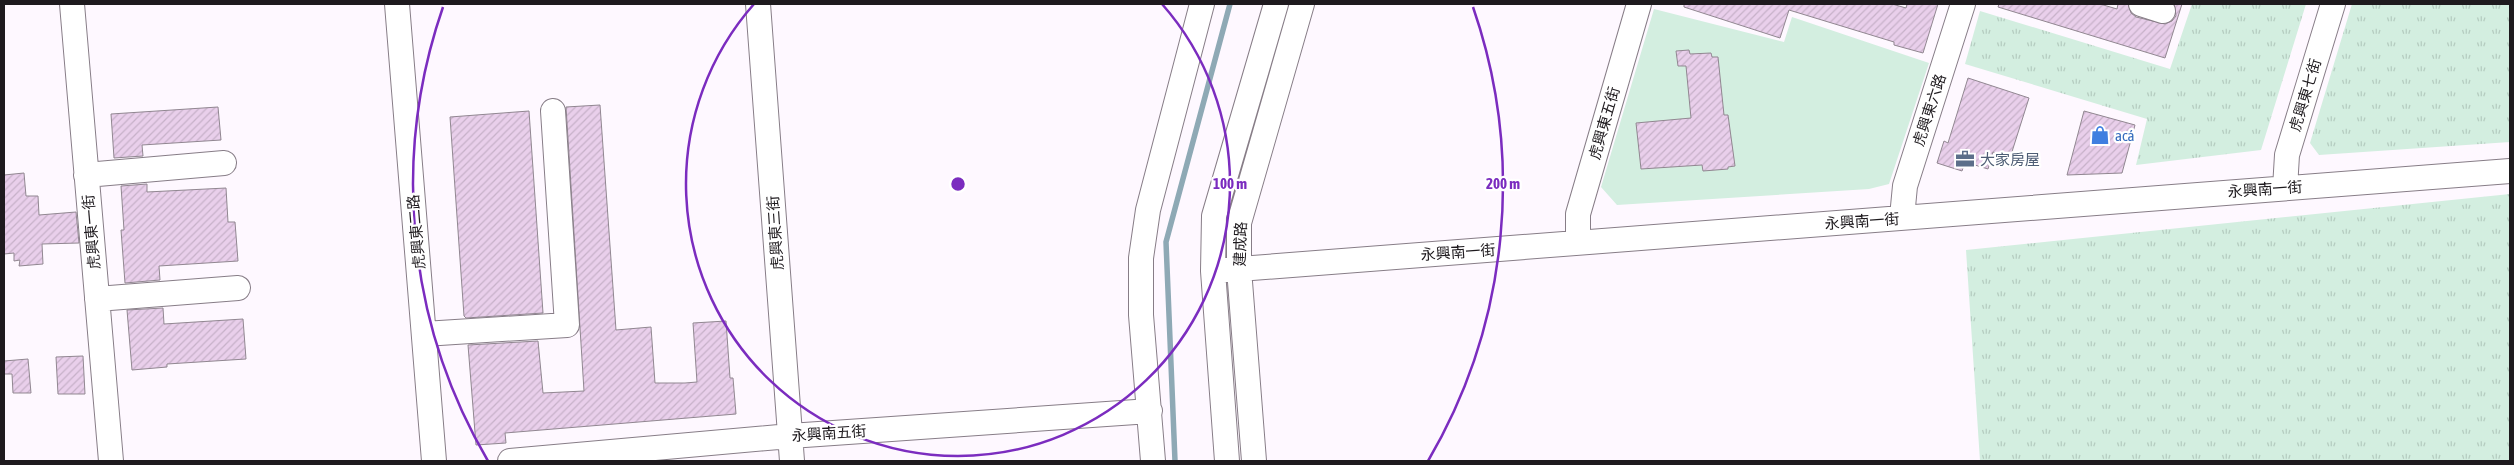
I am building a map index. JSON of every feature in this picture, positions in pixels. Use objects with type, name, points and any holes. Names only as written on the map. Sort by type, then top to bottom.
[{"type":"street","name":"虎興東一街","points":[[72,4],[111,461]]},
{"type":"street","name":"虎興東二路","points":[[397,4],[434,461]]},
{"type":"street","name":"虎興東三街","points":[[758,4],[792,461]]},
{"type":"street","points":[[1153,461],[1141,315],[1142,258],[1148,210],[1202,4]]},
{"type":"street","name":"建成路","points":[[1227,461],[1213,270],[1214,216],[1276,4]]},
{"type":"street","name":"建成路","points":[[1254,461],[1239,269],[1239,223],[1302,4]]},
{"type":"street","name":"虎興東五街","points":[[1578,242],[1578,214],[1639,4]]},
{"type":"street","name":"虎興東六路","points":[[1902,217],[1905,186],[1963,4]]},
{"type":"street","points":[[2141,4],[2163,11]]},
{"type":"street","name":"虎興東七街","points":[[2285,188],[2287,155],[2333,4]]},
{"type":"street","points":[[424,334],[566,325],[553,111]]},
{"type":"street","points":[[86,175],[224,163]]},
{"type":"street","name":"永興南一街","points":[[1213,270],[2510,171]]},
{"type":"street","points":[[97,299],[238,288]]},
{"type":"street","name":"永興南五街","points":[[510,461],[790,436],[1150,411]]},
{"type":"green space","points":[[2192,4],[2306,4],[2261,150],[2136,165],[2147,119],[1965,64],[1980,11],[2170,69]]},
{"type":"green space","points":[[2352,4],[2510,4],[2510,142],[2319,155],[2310,143]]},
{"type":"green space","points":[[1654,9],[1784,42],[1792,17],[1929,63],[1889,184],[1869,189],[1617,205],[1601,187]]},
{"type":"green space","points":[[2510,194],[2510,461],[1980,461],[1966,250]]},
{"type":"building","points":[[1684,4],[1892,4],[1906,8],[1907,4],[1938,4],[1923,53],[1894,45],[1894,42],[1789,10],[1780,38],[1684,7]]},
{"type":"building","points":[[1999,4],[2100,4],[2117,9],[2118,4],[2128,4],[2131,13],[2136,17],[2165,24],[2172,21],[2176,16],[2174,4],[2182,4],[2165,58],[1998,7]]},
{"type":"building","points":[[1689,50],[1690,54],[1711,53],[1712,57],[1718,57],[1724,115],[1728,115],[1735,166],[1728,167],[1728,169],[1703,171],[1702,165],[1641,169],[1636,123],[1691,118],[1686,66],[1678,66],[1676,51]]},
{"type":"building","points":[[1968,78],[2029,98],[2010,158],[1993,152],[1988,169],[1965,162],[1962,171],[1937,163],[1944,141],[1948,143]]},
{"type":"building","points":[[600,105],[616,330],[651,327],[655,383],[685,383],[697,382],[693,323],[726,321],[730,378],[733,378],[736,414],[505,433],[506,443],[476,445],[468,345],[538,341],[543,393],[584,391],[566,107]]},
{"type":"building","points":[[218,107],[221,140],[142,145],[143,156],[114,158],[111,114]]},
{"type":"building","points":[[529,111],[543,313],[466,318],[464,316],[450,117]]},
{"type":"building","points":[[2084,111],[2135,125],[2122,173],[2067,175]]},
{"type":"building","points":[[24,173],[26,196],[38,196],[39,215],[76,212],[79,243],[42,244],[43,264],[19,266],[20,260],[14,261],[14,253],[4,254],[4,175]]},
{"type":"building","points":[[147,184],[147,192],[226,188],[228,222],[235,222],[238,261],[159,266],[160,280],[125,283],[121,230],[124,230],[121,186]]},
{"type":"building","points":[[163,308],[164,324],[243,319],[246,359],[167,364],[167,367],[132,370],[127,310]]},
{"type":"building","points":[[83,356],[85,394],[58,394],[56,357]]},
{"type":"building","points":[[28,359],[31,393],[13,393],[12,374],[4,374],[4,361]]},
{"type":"waterway","points":[[1175,461],[1166,242],[1230,4]]},
{"type":"place","name":"acá","points":[[2100,135]]},
{"type":"place","name":"大家房屋","points":[[1965,159]]}]
